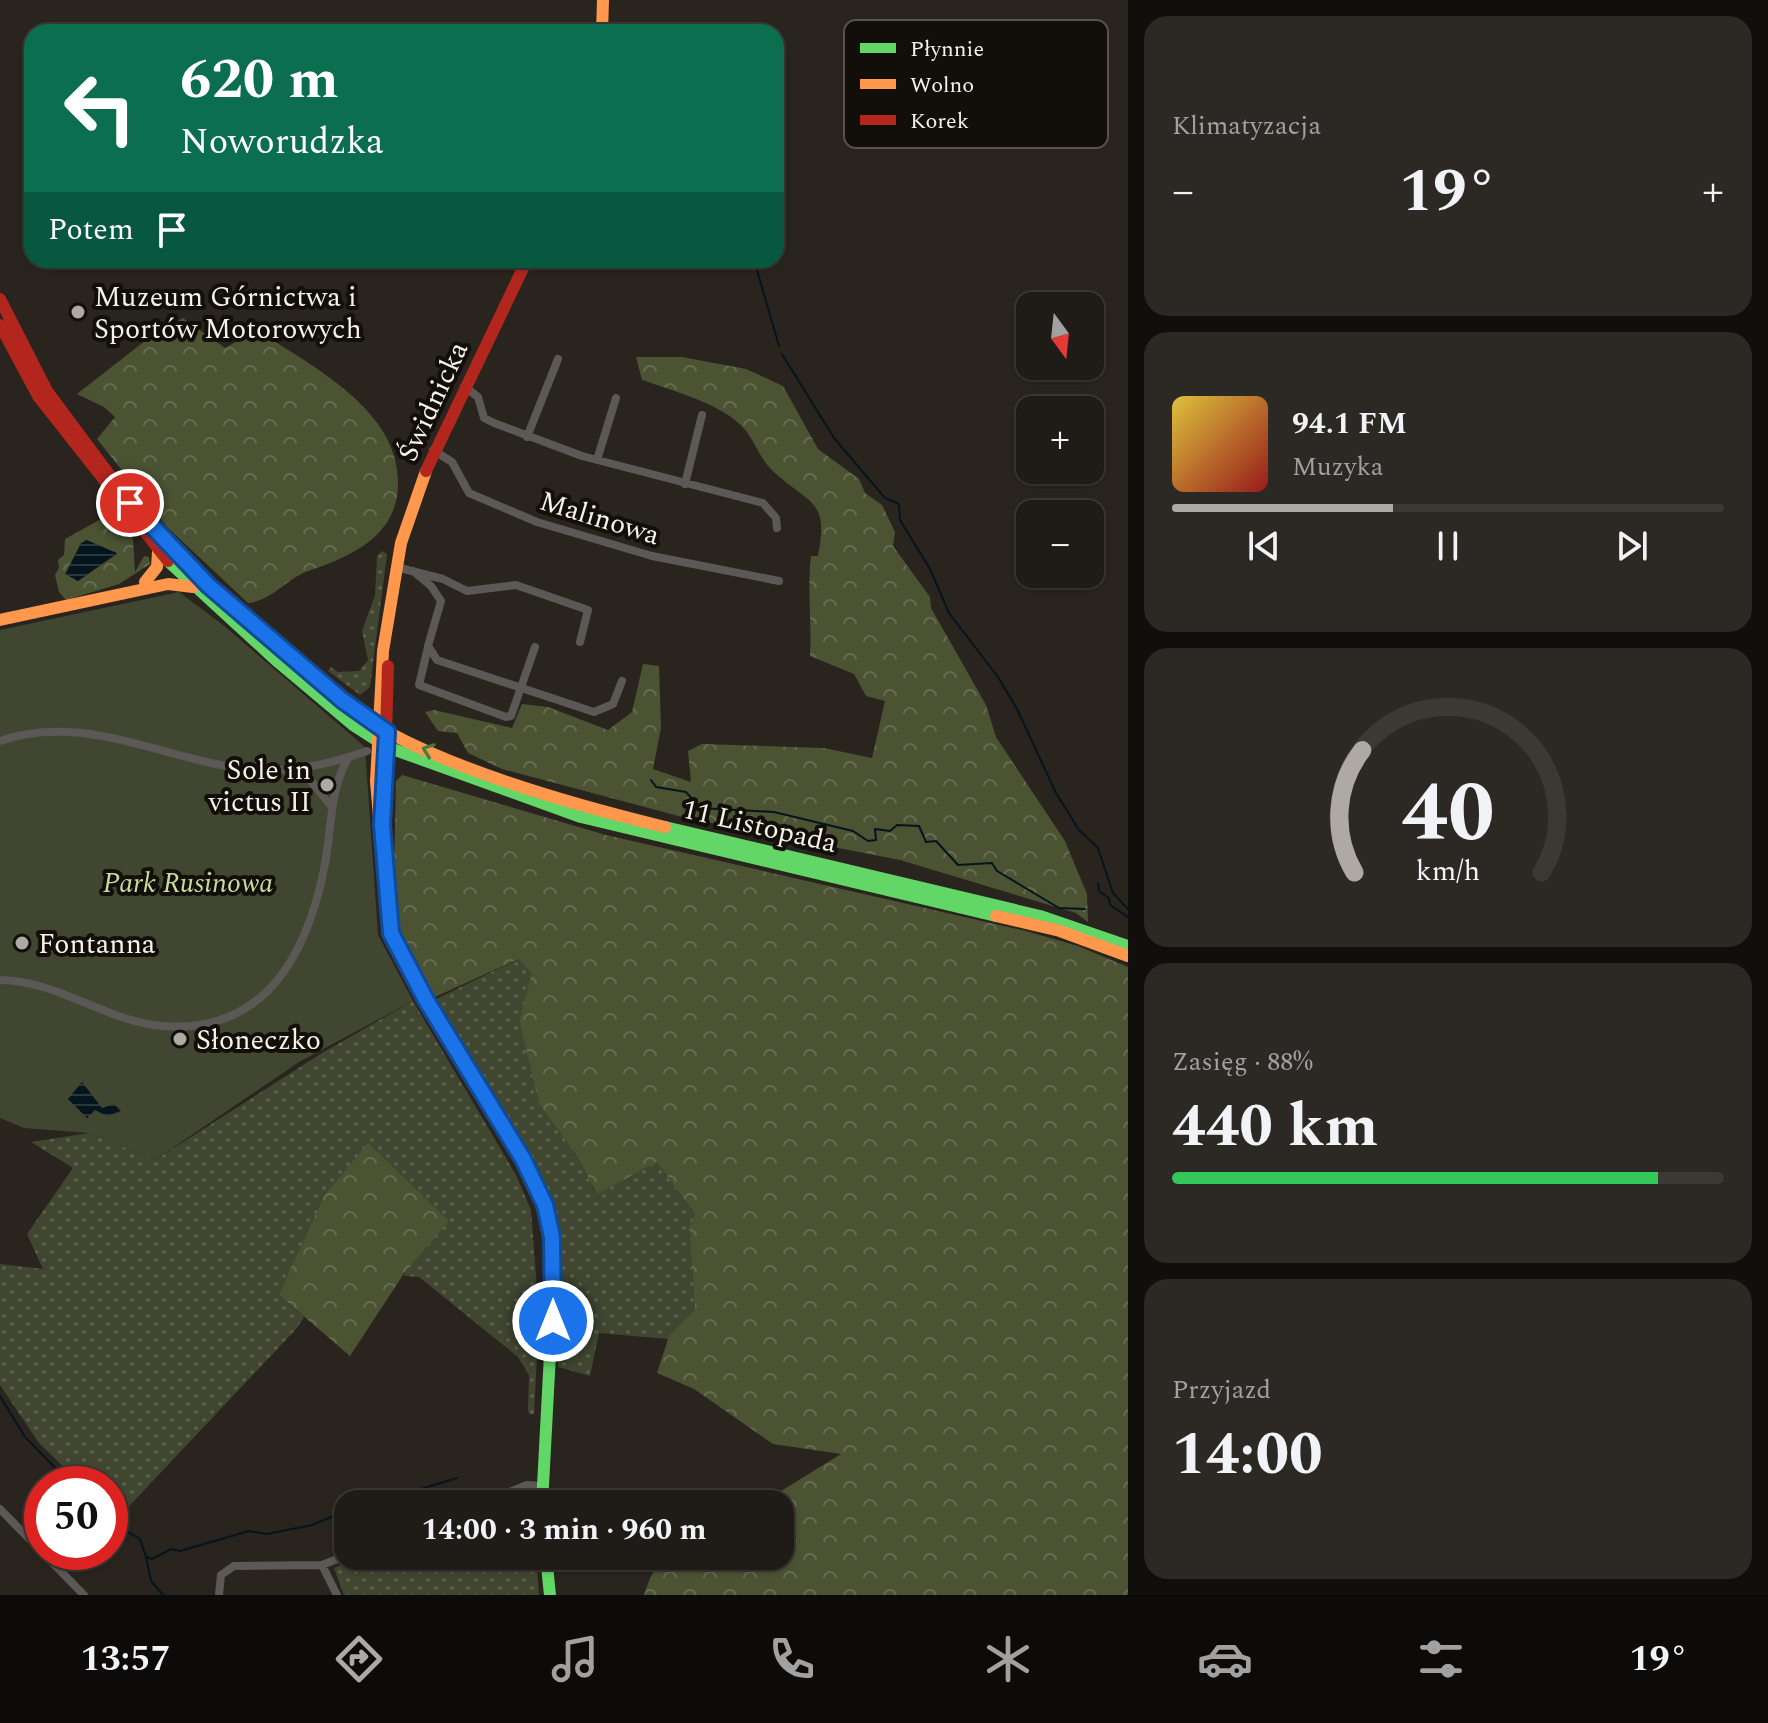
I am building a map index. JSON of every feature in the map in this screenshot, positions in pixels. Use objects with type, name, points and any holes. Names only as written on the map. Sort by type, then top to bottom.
[{"type":"main road","points":[[602,24],[603,0]]},
{"type":"main road","name":"Świdnicka","points":[[383,729],[378,697],[388,619],[396,567],[412,507],[433,450],[523,268]]},
{"type":"main road","points":[[0,299],[47,391],[143,520],[179,557],[195,581]]},
{"type":"main road","points":[[0,325],[38,396],[158,552],[178,571],[195,581]]},
{"type":"main road","points":[[145,582],[157,567],[158,552]]},
{"type":"main road","points":[[168,584],[178,571],[179,557]]},
{"type":"main road","points":[[114,597],[178,571]]},
{"type":"main road","points":[[0,620],[195,581]]},
{"type":"main road","name":"11 Listopada","points":[[195,581],[383,729],[482,771],[599,811],[1040,916],[1128,946]]},
{"type":"main road","name":"11 Listopada","points":[[195,581],[313,692],[377,747],[581,817],[1060,931],[1128,956]]},
{"type":"main road","name":"Świdnicka","points":[[377,747],[383,729],[388,619]]},
{"type":"main road","points":[[353,708],[378,697]]},
{"type":"main road","points":[[377,747],[386,767],[382,825],[386,902],[396,948],[523,1159],[545,1205],[552,1237],[553,1312],[541,1490]]},
{"type":"main road","points":[[377,747],[377,804],[382,825]]},
{"type":"main road","points":[[386,767],[405,755]]},
{"type":"main road","points":[[547,1570],[550,1595]]},
{"type":"street","points":[[527,437],[558,359]]},
{"type":"street","points":[[464,386],[478,397],[484,418],[527,437],[597,460],[763,503],[776,518],[777,528]]},
{"type":"street","points":[[597,460],[616,398]]},
{"type":"street","points":[[685,484],[702,415]]},
{"type":"street","name":"Malinowa","points":[[433,450],[452,462],[460,483],[469,493],[537,522],[652,556],[779,581]]},
{"type":"street","points":[[396,567],[443,579],[467,591],[516,585],[578,605],[588,610],[580,642]]},
{"type":"street","points":[[413,571],[431,586],[441,601],[417,681],[423,689],[506,717],[511,716],[535,647]]},
{"type":"street","points":[[428,646],[437,660],[594,712],[613,704],[622,681]]},
{"type":"street","points":[[0,741],[29,735],[79,732],[228,766],[291,769],[348,758],[377,747]]},
{"type":"street","points":[[0,980],[33,983],[144,1023],[165,1027],[226,1021],[245,1012],[275,983],[303,936],[325,863],[336,784],[348,758]]},
{"type":"street","points":[[291,769],[311,781],[332,808]]},
{"type":"street","points":[[515,1490],[527,1485],[541,1486]]},
{"type":"street","points":[[0,1509],[84,1595]]},
{"type":"street","points":[[219,1595],[221,1575],[234,1566],[322,1565],[334,1560]]},
{"type":"street","points":[[322,1565],[337,1595]]},
{"type":"green space","points":[[183,318],[225,348],[257,330],[305,360],[353,396],[373,417],[388,441],[397,467],[397,496],[393,511],[377,535],[353,552],[294,578],[257,601],[248,603],[167,527],[97,439],[115,417],[104,407],[77,394],[150,337]]},
{"type":"green space","points":[[636,357],[682,357],[746,369],[783,386],[818,449],[859,479],[865,493],[882,505],[895,532],[893,546],[930,597],[931,608],[986,705],[996,737],[1065,841],[1087,894],[1088,922],[1076,913],[900,860],[686,818],[502,769],[468,753],[457,733],[438,731],[425,712],[434,710],[512,728],[522,704],[548,707],[608,730],[632,712],[643,664],[659,666],[661,728],[653,769],[691,782],[688,751],[702,744],[824,748],[872,758],[885,701],[866,696],[854,674],[810,656],[809,581],[811,556],[818,556],[821,538],[819,514],[807,499],[770,468],[738,422],[699,400],[642,380]]},
{"type":"green space","points":[[112,513],[133,539],[135,572],[144,556],[149,557],[150,564],[119,584],[66,600],[59,592],[55,575],[59,568],[58,560],[64,555],[65,539]],"holes":[[[87,540],[117,554],[78,581],[65,574],[81,543]]]},
{"type":"green space","points":[[382,551],[387,554],[370,687],[360,695],[328,671],[331,667],[338,672],[359,671],[368,660],[362,631],[375,595],[377,556]]},
{"type":"green space","name":"Park Rusinowa","points":[[179,592],[223,625],[365,747],[378,935],[413,1001],[299,1062],[155,1160],[89,1133],[24,1128],[0,1118],[0,630]]},
{"type":"green space","points":[[402,775],[606,835],[1026,931],[1078,946],[1128,967],[1128,1595],[644,1595],[655,1570],[794,1570],[794,1490],[783,1490],[841,1454],[773,1444],[694,1389],[657,1373],[669,1336],[695,1309],[689,1227],[695,1214],[657,1162],[597,1194],[576,1155],[539,1104],[519,1021],[532,973],[518,959],[435,997],[403,947],[393,915],[396,781]]},
{"type":"green space","points":[[518,959],[533,973],[519,1021],[539,1104],[576,1155],[596,1193],[657,1162],[695,1214],[689,1228],[695,1309],[668,1339],[599,1333],[590,1376],[558,1367],[560,1256],[549,1198],[537,1171],[434,1000]]},
{"type":"green space","points":[[413,1001],[516,1175],[531,1210],[539,1316],[534,1414],[529,1414],[528,1410],[529,1375],[518,1357],[419,1277],[404,1276],[405,1272],[279,1295],[304,1317],[297,1328],[128,1507],[128,1466],[63,1466],[39,1443],[0,1385],[0,1264],[43,1269],[27,1234],[73,1168],[31,1142],[89,1133],[155,1160],[322,1053]]},
{"type":"green space","points":[[368,1143],[449,1221],[405,1272],[350,1356],[279,1295],[324,1196]]},
{"type":"green space","points":[[335,1570],[537,1570],[539,1595],[344,1595]]},
{"type":"shaded area","points":[[86,540],[117,553],[78,581],[66,574]]},
{"type":"shaded area","points":[[82,1082],[102,1108],[114,1104],[121,1111],[107,1116],[95,1110],[87,1118],[68,1099]]},
{"type":"waterway","points":[[756,268],[779,346]]},
{"type":"waterway","points":[[782,354],[834,438],[885,498],[899,504],[900,520],[930,569],[949,613],[998,677],[1017,709],[1056,793],[1079,830],[1098,848],[1113,893],[1128,909]]},
{"type":"waterway","points":[[651,780],[656,787],[686,792],[700,808],[774,812],[853,831],[868,841],[876,840],[875,829],[890,831],[897,825],[919,826],[926,842],[936,841],[958,865],[992,863],[997,871],[1059,908],[1085,909]]},
{"type":"waterway","points":[[1098,883],[1099,891],[1109,898],[1110,905],[1128,917]]},
{"type":"waterway","points":[[0,1396],[25,1437],[53,1466]]},
{"type":"waterway","points":[[417,1490],[457,1478]]},
{"type":"waterway","points":[[128,1532],[140,1539],[146,1557],[152,1559],[171,1549],[180,1551],[249,1531],[267,1534],[312,1525],[334,1516]]},
{"type":"waterway","points":[[146,1557],[151,1581],[163,1595]]},
{"type":"traffic: fast","points":[[168,561],[278,662],[353,725],[387,747],[581,817],[996,916]]},
{"type":"traffic: fast","points":[[665,827],[1040,916],[1128,946]]},
{"type":"traffic: fast","points":[[429,1003],[523,1159],[545,1205],[552,1237],[553,1298],[543,1490]]},
{"type":"traffic: fast","points":[[547,1570],[550,1595]]},
{"type":"traffic: slow","points":[[602,24],[603,0]]},
{"type":"traffic: slow","points":[[426,471],[401,543],[383,651],[376,781],[386,902],[396,948],[429,1003]]},
{"type":"traffic: slow","points":[[145,582],[157,567],[158,552]]},
{"type":"traffic: slow","points":[[0,620],[168,584],[193,587]]},
{"type":"traffic: slow","points":[[236,609],[328,691],[388,732],[487,775],[560,799],[665,827]]},
{"type":"traffic: slow","points":[[996,916],[1060,931],[1128,956]]},
{"type":"traffic: jam","points":[[426,471],[523,268]]},
{"type":"traffic: jam","points":[[0,299],[47,391],[143,520],[236,609]]},
{"type":"traffic: jam","points":[[0,325],[38,396],[168,561]]},
{"type":"traffic: jam","points":[[384,803],[388,666]]},
{"type":"place","name":"Muzeum Górnictwa i Sportów Motorowych","points":[[78,312]]},
{"type":"place","name":"Sole in victus II","points":[[327,785]]},
{"type":"place","name":"Fontanna","points":[[22,943]]},
{"type":"place","name":"Słoneczko","points":[[180,1039]]},
{"type":"route","points":[[130,503],[209,586],[342,700],[387,732],[382,825],[386,902],[391,933],[396,948],[426,1000],[523,1159],[545,1205],[552,1237],[553,1321]]}]
